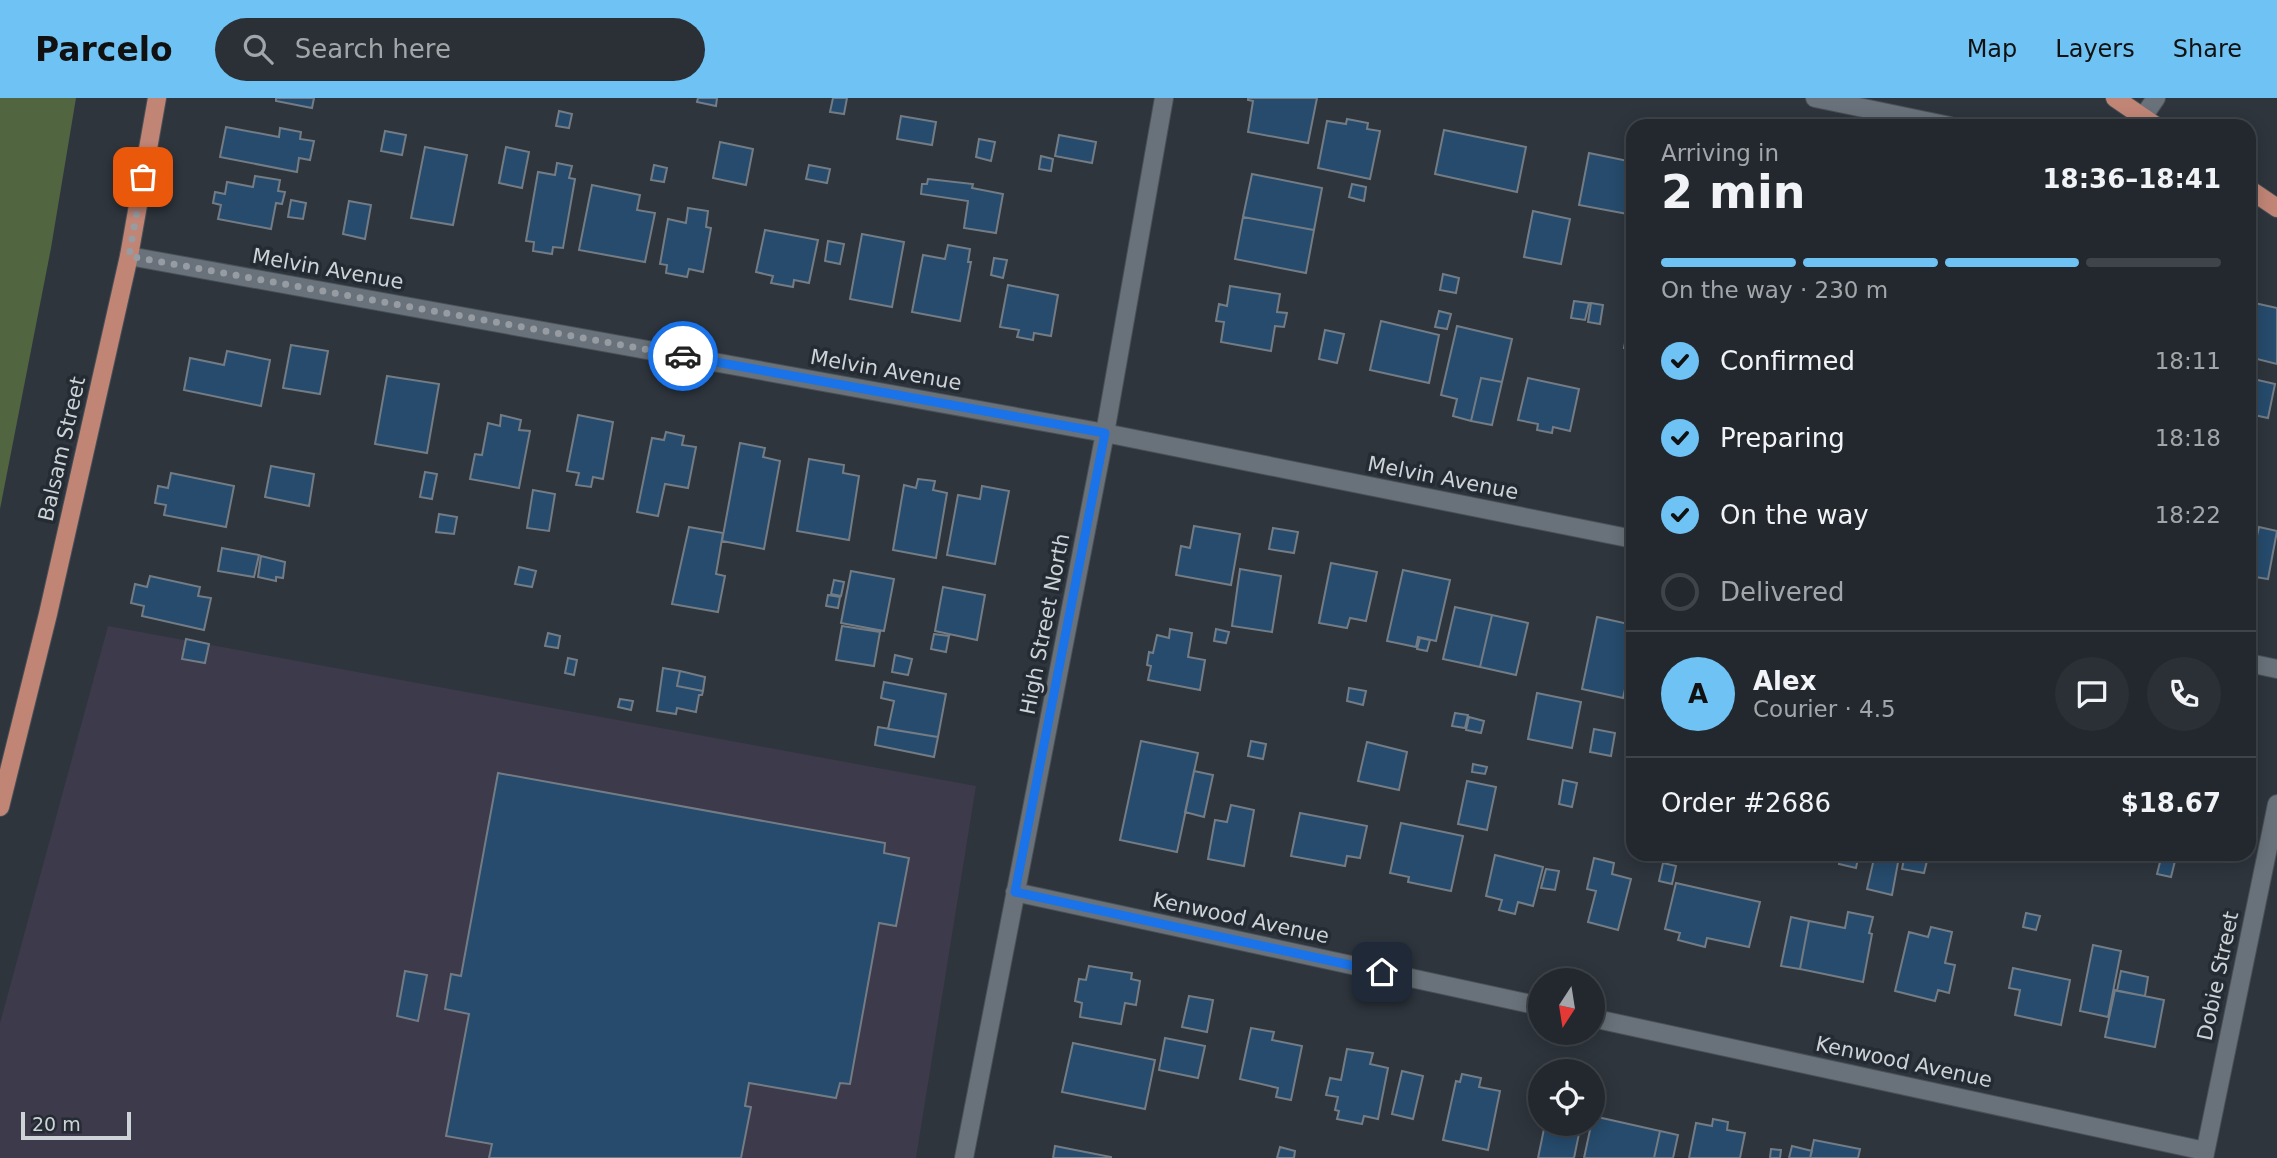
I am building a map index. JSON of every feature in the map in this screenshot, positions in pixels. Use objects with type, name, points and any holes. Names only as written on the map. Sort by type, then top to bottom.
[{"type":"main road","name":"Balsam Street","points":[[0,807],[48,614],[129,256],[157,98]]},
{"type":"main road","points":[[2115,98],[2139,119]]},
{"type":"main road","points":[[2256,193],[2277,208]]},
{"type":"street","name":"High Street North","points":[[964,1158],[1105,433],[1164,98]]},
{"type":"street","points":[[1815,98],[1916,119]]},
{"type":"street","points":[[2145,119],[2156,98]]},
{"type":"street","name":"Melvin Avenue","points":[[129,256],[1105,433],[1626,538]]},
{"type":"street","points":[[2256,664],[2277,669]]},
{"type":"street","name":"Dobie Street","points":[[2204,1154],[2277,804]]},
{"type":"street","name":"Kenwood Avenue","points":[[1015,892],[1528,1003]]},
{"type":"street","name":"Kenwood Avenue","points":[[1605,1021],[2204,1154]]},
{"type":"shaded area","points":[[108,626],[976,786],[916,1158],[0,1158],[0,1023]]},
{"type":"green space","points":[[0,98],[76,98],[51,248],[0,509]]},
{"type":"building","points":[[276,98],[314,98],[312,108],[276,101]]},
{"type":"building","points":[[698,98],[717,98],[716,106],[697,102]]},
{"type":"building","points":[[833,98],[847,98],[844,114],[830,112]]},
{"type":"building","points":[[1248,98],[1317,98],[1308,143],[1248,132],[1253,101]]},
{"type":"building","points":[[559,111],[572,114],[569,128],[556,126]]},
{"type":"building","points":[[901,116],[936,122],[932,145],[897,139]]},
{"type":"building","points":[[1347,119],[1368,123],[1367,129],[1380,131],[1370,179],[1318,168],[1327,121],[1346,124]]},
{"type":"building","points":[[226,127],[279,137],[280,128],[301,132],[300,139],[314,141],[310,160],[299,158],[297,172],[220,157]]},
{"type":"building","points":[[1444,130],[1526,147],[1517,192],[1435,174]]},
{"type":"building","points":[[385,131],[406,135],[402,155],[381,151]]},
{"type":"building","points":[[1059,135],[1096,142],[1092,163],[1055,156]]},
{"type":"building","points":[[979,139],[995,142],[991,161],[976,157]]},
{"type":"building","points":[[720,142],[753,149],[746,185],[713,178]]},
{"type":"building","points":[[425,147],[467,155],[453,225],[411,218]]},
{"type":"building","points":[[506,147],[529,152],[522,188],[499,183]]},
{"type":"building","points":[[1589,153],[1626,161],[1626,214],[1579,205]]},
{"type":"building","points":[[1041,156],[1053,159],[1051,171],[1039,169]]},
{"type":"building","points":[[557,163],[572,166],[569,178],[575,179],[563,248],[553,247],[552,254],[533,251],[534,242],[526,241],[538,172],[555,175]]},
{"type":"building","points":[[654,165],[667,168],[664,182],[651,180]]},
{"type":"building","points":[[809,165],[830,169],[827,183],[806,179]]},
{"type":"building","points":[[1252,174],[1322,188],[1314,230],[1243,217]]},
{"type":"building","points":[[255,176],[280,180],[278,191],[285,192],[282,204],[276,203],[271,229],[218,219],[221,205],[213,203],[215,192],[225,194],[227,182],[253,187]]},
{"type":"building","points":[[928,179],[973,184],[972,188],[1003,194],[996,233],[964,228],[968,201],[921,194],[922,184],[927,184]]},
{"type":"building","points":[[1352,184],[1366,187],[1364,201],[1349,197]]},
{"type":"building","points":[[592,185],[640,195],[637,210],[655,213],[645,262],[579,250]]},
{"type":"building","points":[[291,200],[306,203],[303,219],[288,217]]},
{"type":"building","points":[[349,201],[371,205],[365,239],[343,234]]},
{"type":"building","points":[[688,208],[708,211],[706,227],[711,228],[703,272],[689,269],[687,277],[666,273],[667,265],[660,264],[668,219],[686,223]]},
{"type":"building","points":[[1533,211],[1570,219],[1561,264],[1524,257]]},
{"type":"building","points":[[1243,217],[1314,230],[1306,273],[1235,259]]},
{"type":"building","points":[[765,230],[818,240],[809,283],[794,280],[793,287],[771,283],[773,276],[756,272]]},
{"type":"building","points":[[862,234],[904,242],[892,307],[850,299]]},
{"type":"building","points":[[828,241],[844,244],[840,264],[825,261]]},
{"type":"building","points":[[948,245],[970,249],[968,262],[971,262],[960,321],[912,312],[923,255],[945,259]]},
{"type":"building","points":[[994,258],[1007,260],[1003,278],[991,275]]},
{"type":"building","points":[[1443,274],[1459,278],[1456,293],[1440,290]]},
{"type":"building","points":[[1008,285],[1058,295],[1051,336],[1034,333],[1033,340],[1017,337],[1019,330],[1000,327]]},
{"type":"building","points":[[1230,286],[1280,294],[1277,312],[1287,313],[1284,327],[1275,326],[1271,351],[1221,342],[1224,322],[1216,321],[1219,304],[1227,306]]},
{"type":"building","points":[[1574,301],[1589,303],[1585,320],[1571,318]]},
{"type":"building","points":[[1591,303],[1603,305],[1600,324],[1588,322]]},
{"type":"building","points":[[2256,303],[2277,308],[2277,364],[2256,359]]},
{"type":"building","points":[[1439,311],[1451,314],[1447,329],[1435,327]]},
{"type":"building","points":[[1381,321],[1439,335],[1429,383],[1370,370]]},
{"type":"building","points":[[1457,326],[1512,339],[1502,382],[1481,378],[1471,421],[1453,416],[1457,399],[1441,395]]},
{"type":"building","points":[[1325,330],[1344,334],[1337,363],[1319,359]]},
{"type":"building","points":[[291,345],[328,351],[320,394],[283,388]]},
{"type":"building","points":[[227,351],[270,360],[261,406],[184,390],[190,358],[224,365]]},
{"type":"building","points":[[387,376],[439,384],[427,453],[375,444]]},
{"type":"building","points":[[1481,378],[1502,382],[1492,425],[1471,421]]},
{"type":"building","points":[[1528,378],[1579,389],[1570,431],[1553,427],[1552,433],[1537,430],[1538,424],[1518,420]]},
{"type":"building","points":[[2256,380],[2275,384],[2268,418],[2256,415]]},
{"type":"building","points":[[501,415],[521,420],[519,430],[530,431],[519,488],[470,479],[475,454],[482,455],[488,423],[500,426]]},
{"type":"building","points":[[578,415],[613,422],[603,479],[593,477],[591,487],[576,485],[579,473],[567,471]]},
{"type":"building","points":[[666,432],[684,436],[682,445],[696,447],[688,488],[665,484],[658,516],[637,512],[652,438],[664,440]]},
{"type":"building","points":[[740,443],[765,448],[763,457],[780,461],[764,549],[722,541]]},
{"type":"building","points":[[809,459],[844,465],[843,473],[859,476],[849,540],[797,531]]},
{"type":"building","points":[[271,466],[314,474],[309,506],[265,497]]},
{"type":"building","points":[[425,472],[437,474],[432,499],[420,497]]},
{"type":"building","points":[[171,473],[234,486],[226,527],[164,515],[166,505],[155,503],[158,486],[168,488]]},
{"type":"building","points":[[918,479],[935,481],[933,490],[947,493],[936,558],[893,550],[904,485],[916,488]]},
{"type":"building","points":[[982,486],[1009,491],[995,564],[947,555],[958,495],[980,499]]},
{"type":"building","points":[[533,490],[555,494],[549,531],[527,528]]},
{"type":"building","points":[[439,514],[457,517],[454,534],[436,532]]},
{"type":"building","points":[[1194,526],[1240,534],[1231,585],[1176,575],[1181,546],[1190,548]]},
{"type":"building","points":[[689,527],[723,533],[716,574],[725,576],[718,612],[672,604]]},
{"type":"building","points":[[2259,527],[2277,531],[2268,579],[2256,577],[2256,540]]},
{"type":"building","points":[[1273,528],[1298,532],[1294,553],[1269,549]]},
{"type":"building","points":[[222,548],[259,555],[254,577],[218,571]]},
{"type":"building","points":[[261,556],[285,562],[283,578],[276,577],[276,581],[258,577]]},
{"type":"building","points":[[1331,563],[1377,572],[1366,621],[1350,618],[1347,628],[1319,623]]},
{"type":"building","points":[[519,567],[536,571],[532,587],[515,584]]},
{"type":"building","points":[[1240,569],[1281,576],[1272,632],[1232,626]]},
{"type":"building","points":[[1403,570],[1450,580],[1436,641],[1418,637],[1416,647],[1387,641]]},
{"type":"building","points":[[851,571],[894,579],[884,631],[841,623]]},
{"type":"building","points":[[150,576],[200,587],[198,596],[211,598],[204,630],[142,616],[144,606],[131,603],[135,584],[147,587]]},
{"type":"building","points":[[834,580],[844,582],[841,596],[831,594]]},
{"type":"building","points":[[943,587],[985,595],[977,640],[935,631]]},
{"type":"building","points":[[828,595],[840,597],[838,608],[826,606]]},
{"type":"building","points":[[1455,607],[1492,615],[1480,667],[1443,659]]},
{"type":"building","points":[[1492,615],[1528,623],[1516,675],[1480,667]]},
{"type":"building","points":[[1597,617],[1626,623],[1626,684],[1623,698],[1582,689]]},
{"type":"building","points":[[842,626],[880,632],[874,666],[836,660]]},
{"type":"building","points":[[1170,629],[1192,633],[1188,657],[1205,660],[1200,690],[1148,680],[1151,666],[1147,665],[1149,652],[1153,653],[1157,635],[1169,638]]},
{"type":"building","points":[[1216,629],[1229,632],[1226,643],[1214,641]]},
{"type":"building","points":[[548,633],[560,636],[558,648],[545,646]]},
{"type":"building","points":[[934,634],[949,636],[946,652],[931,649]]},
{"type":"building","points":[[1420,638],[1430,640],[1427,651],[1417,649]]},
{"type":"building","points":[[186,639],[209,644],[205,663],[182,659]]},
{"type":"building","points":[[895,655],[912,659],[908,675],[892,672]]},
{"type":"building","points":[[568,658],[577,660],[574,675],[565,673]]},
{"type":"building","points":[[663,668],[680,671],[677,686],[703,691],[702,695],[699,695],[696,712],[677,708],[676,714],[657,711]]},
{"type":"building","points":[[680,671],[705,677],[703,691],[677,686]]},
{"type":"building","points":[[884,682],[946,694],[938,737],[888,729],[894,701],[881,698]]},
{"type":"building","points":[[1349,688],[1366,691],[1363,705],[1347,701]]},
{"type":"building","points":[[1537,693],[1581,702],[1572,748],[1528,739]]},
{"type":"building","points":[[620,699],[633,701],[631,710],[618,707]]},
{"type":"building","points":[[1455,713],[1468,715],[1465,728],[1452,726]]},
{"type":"building","points":[[1469,717],[1484,721],[1481,733],[1466,730]]},
{"type":"building","points":[[878,727],[938,737],[934,757],[875,745]]},
{"type":"building","points":[[1594,729],[1615,733],[1611,756],[1590,752]]},
{"type":"building","points":[[1141,741],[1198,753],[1177,852],[1120,840]]},
{"type":"building","points":[[1251,741],[1266,744],[1263,759],[1248,756]]},
{"type":"building","points":[[1367,742],[1407,752],[1399,790],[1358,781]]},
{"type":"building","points":[[1473,764],[1487,767],[1485,774],[1472,772]]},
{"type":"building","points":[[1194,771],[1213,775],[1204,817],[1185,812]]},
{"type":"building","points":[[498,773],[885,843],[884,853],[909,858],[896,926],[879,923],[850,1084],[840,1083],[836,1098],[749,1083],[745,1106],[751,1107],[741,1158],[489,1158],[492,1144],[446,1136],[469,1014],[445,1009],[451,974],[461,976]]},
{"type":"building","points":[[1563,780],[1577,783],[1572,807],[1559,804]]},
{"type":"building","points":[[1467,781],[1496,787],[1487,830],[1458,824]]},
{"type":"building","points":[[1231,805],[1254,810],[1244,866],[1208,859],[1215,820],[1227,822]]},
{"type":"building","points":[[1300,813],[1367,826],[1360,858],[1347,856],[1345,866],[1291,856]]},
{"type":"building","points":[[1401,823],[1463,836],[1451,891],[1408,882],[1409,877],[1390,873]]},
{"type":"building","points":[[1495,855],[1543,867],[1533,906],[1518,902],[1515,914],[1499,910],[1502,900],[1486,896]]},
{"type":"building","points":[[1594,858],[1614,863],[1612,874],[1631,879],[1618,930],[1588,922],[1596,891],[1587,889]]},
{"type":"building","points":[[1840,861],[1858,861],[1856,868],[1839,864]]},
{"type":"building","points":[[1873,861],[1898,861],[1892,895],[1867,889]]},
{"type":"building","points":[[1904,861],[1927,861],[1924,873],[1902,869]]},
{"type":"building","points":[[2160,861],[2175,861],[2171,877],[2157,874]]},
{"type":"building","points":[[1663,863],[1676,866],[1672,884],[1659,881]]},
{"type":"building","points":[[1546,869],[1559,871],[1555,890],[1541,888]]},
{"type":"building","points":[[1676,883],[1760,902],[1749,947],[1707,938],[1705,947],[1678,940],[1680,933],[1665,929]]},
{"type":"building","points":[[1848,912],[1873,917],[1863,982],[1800,969],[1809,921],[1845,928]]},
{"type":"building","points":[[2026,913],[2040,916],[2036,930],[2023,927]]},
{"type":"building","points":[[1791,917],[1809,921],[1800,969],[1781,966]]},
{"type":"building","points":[[1931,927],[1952,932],[1945,963],[1955,965],[1949,993],[1938,990],[1935,1001],[1895,991],[1909,932],[1928,937]]},
{"type":"building","points":[[2093,945],[2121,951],[2108,1017],[2080,1011]]},
{"type":"building","points":[[1089,966],[1132,973],[1131,979],[1140,981],[1136,1005],[1125,1003],[1121,1024],[1080,1017],[1082,1003],[1075,1001],[1079,979],[1086,980]]},
{"type":"building","points":[[2013,968],[2070,980],[2061,1025],[2015,1015],[2020,990],[2009,988]]},
{"type":"building","points":[[405,971],[427,975],[418,1021],[397,1016]]},
{"type":"building","points":[[2121,971],[2148,977],[2145,996],[2117,991]]},
{"type":"building","points":[[2115,990],[2164,1000],[2155,1047],[2105,1037]]},
{"type":"building","points":[[1189,996],[1213,1000],[1207,1032],[1182,1027]]},
{"type":"building","points":[[1251,1028],[1274,1032],[1272,1040],[1302,1046],[1291,1100],[1276,1097],[1278,1088],[1240,1079]]},
{"type":"building","points":[[1165,1038],[1205,1046],[1198,1078],[1159,1070]]},
{"type":"building","points":[[1073,1043],[1155,1060],[1145,1109],[1062,1092]]},
{"type":"building","points":[[1347,1049],[1373,1053],[1370,1064],[1388,1068],[1378,1119],[1364,1116],[1362,1124],[1337,1119],[1339,1111],[1335,1110],[1338,1097],[1326,1095],[1330,1078],[1341,1080]]},
{"type":"building","points":[[1402,1071],[1423,1076],[1413,1119],[1392,1114]]},
{"type":"building","points":[[1462,1074],[1481,1078],[1479,1087],[1500,1091],[1488,1150],[1443,1140],[1456,1081],[1460,1082]]},
{"type":"building","points":[[1605,1119],[1660,1131],[1654,1158],[1584,1158],[1589,1136],[1605,1136]]},
{"type":"building","points":[[1713,1119],[1728,1122],[1727,1130],[1745,1133],[1740,1158],[1689,1158],[1696,1123],[1712,1126]]},
{"type":"building","points":[[1660,1131],[1678,1135],[1673,1158],[1654,1158]]},
{"type":"building","points":[[1543,1136],[1579,1136],[1574,1158],[1538,1158]]},
{"type":"building","points":[[1814,1140],[1860,1149],[1858,1158],[1810,1158]]},
{"type":"building","points":[[1055,1146],[1111,1157],[1111,1158],[1053,1158]]},
{"type":"building","points":[[1792,1146],[1812,1151],[1810,1158],[1789,1158]]},
{"type":"building","points":[[1280,1147],[1295,1151],[1294,1158],[1277,1158]]},
{"type":"building","points":[[1771,1149],[1781,1150],[1780,1158],[1770,1158]]},
{"type":"way so far","points":[[143,177],[129,256],[683,356]]},
{"type":"route","points":[[683,356],[1105,433],[1015,892],[1382,972]]}]
